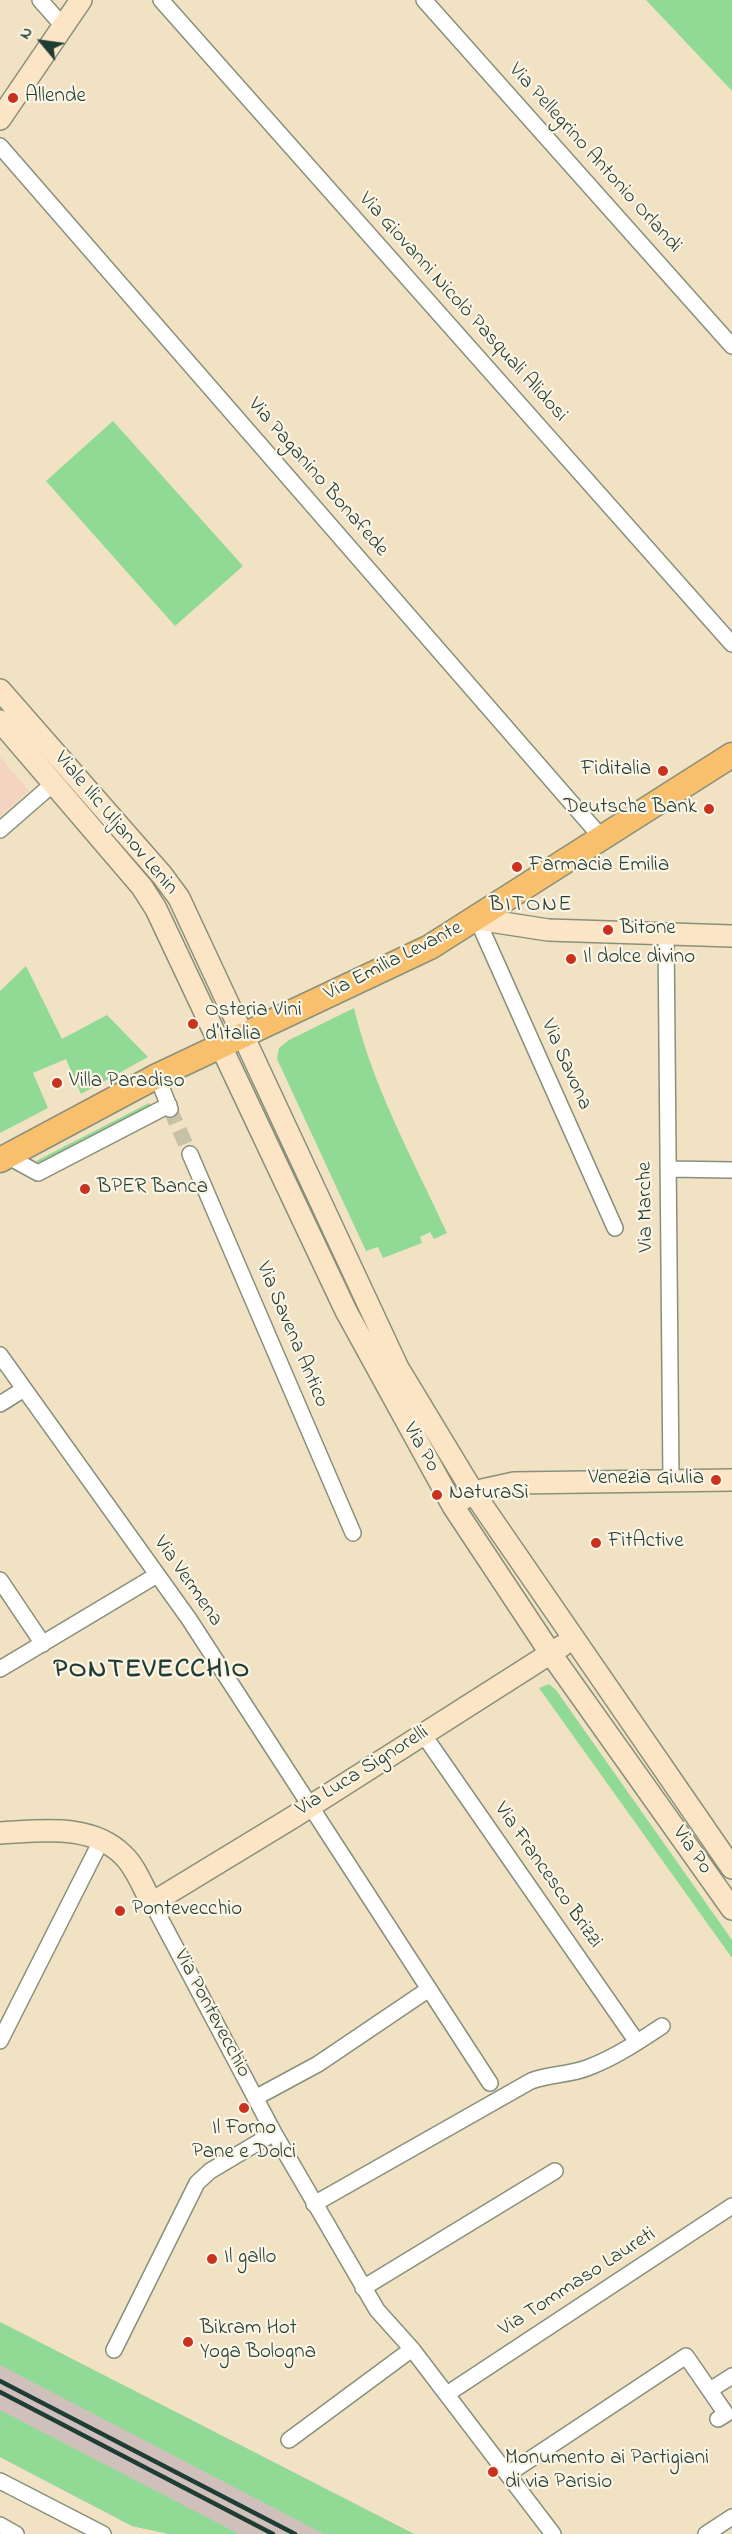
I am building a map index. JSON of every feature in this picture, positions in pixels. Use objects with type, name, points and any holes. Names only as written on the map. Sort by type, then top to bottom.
[{"type":"main road","points":[[0,119],[81,0]]},
{"type":"main road","name":"Viale Ilic Uljanov Lenin","points":[[0,690],[162,874],[179,898],[232,1040]]},
{"type":"main road","name":"Viale Ilic Uljanov Lenin","points":[[0,721],[146,894],[232,1040]]},
{"type":"main road","name":"Via Emilia Levante","points":[[4,1158],[157,1076],[430,947],[732,755]]},
{"type":"main road","points":[[477,919],[548,930],[732,936]]},
{"type":"main road","name":"Via Po","points":[[232,1040],[398,1368],[473,1492],[732,1868]]},
{"type":"main road","name":"Via Po","points":[[232,1040],[346,1311],[453,1506],[551,1654],[732,1909]]},
{"type":"main road","points":[[453,1506],[473,1492],[514,1483],[732,1480]]},
{"type":"main road","name":"Via Luca Signorelli","points":[[152,1903],[573,1639]]},
{"type":"main road","name":"Via Pontevecchio","points":[[0,1833],[68,1832],[84,1834],[101,1840],[124,1856],[152,1903]]},
{"type":"street","points":[[40,0],[63,26]]},
{"type":"street","name":"Via Giovanni Nicolò Pasquali Alidosi","points":[[161,0],[732,644]]},
{"type":"street","name":"Via Pellegrino Antonio Orlandi","points":[[424,0],[732,346]]},
{"type":"street","name":"Via Paganino Bonafede","points":[[0,146],[602,838]]},
{"type":"street","points":[[0,830],[54,783]]},
{"type":"street","name":"Via Savona","points":[[477,919],[615,1228]]},
{"type":"street","name":"Via Marche","points":[[666,933],[671,1481]]},
{"type":"street","name":"Via Emilia Levante","points":[[4,1158],[38,1173],[170,1107],[157,1076]]},
{"type":"street","name":"Via Savena Antico","points":[[190,1154],[353,1533]]},
{"type":"street","points":[[668,1169],[732,1170]]},
{"type":"street","name":"Via Vermena","points":[[0,1355],[157,1575],[255,1720],[490,2084]]},
{"type":"street","points":[[0,1404],[24,1389]]},
{"type":"street","points":[[0,1669],[157,1575]]},
{"type":"street","points":[[0,1580],[43,1644]]},
{"type":"street","name":"Via Francesco Brizzi","points":[[423,1734],[636,2042]]},
{"type":"street","points":[[0,2041],[101,1840]]},
{"type":"street","name":"Via Pontevecchio","points":[[152,1903],[274,2133],[363,2288],[382,2317],[412,2349],[552,2534]]},
{"type":"street","name":"Via Pontevecchio","points":[[255,2098],[318,2064],[429,1989]]},
{"type":"street","points":[[314,2204],[531,2081],[544,2076],[585,2069],[662,2026]]},
{"type":"street","points":[[114,2350],[197,2183],[210,2171],[274,2133]]},
{"type":"street","points":[[363,2288],[555,2171]]},
{"type":"street","name":"Via Tommaso Laureti","points":[[447,2394],[730,2213]]},
{"type":"street","points":[[289,2440],[412,2349]]},
{"type":"street","points":[[508,2474],[682,2351],[726,2414],[718,2419]]},
{"type":"street","points":[[710,2390],[732,2376]]},
{"type":"street","points":[[0,2481],[103,2534]]},
{"type":"street","points":[[706,2534],[732,2517]]},
{"type":"street","points":[[0,2525],[16,2534]]},
{"type":"shaded area","points":[[0,757],[29,791],[0,816]]},
{"type":"shaded area","points":[[0,2322],[414,2534],[169,2534],[132,2526],[0,2457]]},
{"type":"green space","points":[[646,0],[732,0],[732,91]]},
{"type":"green space","points":[[113,421],[243,566],[175,626],[46,481]]},
{"type":"green space","points":[[26,966],[62,1039],[107,1015],[148,1057],[81,1094],[66,1059],[33,1073],[48,1108],[0,1133],[0,991]]},
{"type":"green space","points":[[354,1008],[362,1038],[383,1095],[447,1233],[434,1239],[430,1232],[420,1237],[422,1243],[383,1258],[378,1247],[366,1251],[277,1059],[279,1048],[289,1040]]},
{"type":"green space","points":[[149,1103],[151,1106],[41,1164],[36,1161]]},
{"type":"green space","points":[[549,1684],[556,1690],[732,1940],[732,1958],[539,1688]]},
{"type":"green space","points":[[0,2322],[414,2534],[324,2534],[0,2365]]},
{"type":"green space","points":[[0,2410],[239,2534],[169,2534],[132,2526],[0,2457]]},
{"type":"tunnel","points":[[170,1109],[190,1154]]},
{"type":"railway","points":[[0,2381],[295,2534]]},
{"type":"railway","points":[[0,2392],[273,2534]]},
{"type":"place","name":"Allende","points":[[13,98]]},
{"type":"place","name":"Fiditalia","points":[[663,771]]},
{"type":"place","name":"Deutsche Bank","points":[[709,809]]},
{"type":"place","name":"Farmacia Emilia","points":[[517,867]]},
{"type":"place","name":"Bitone","points":[[608,930]]},
{"type":"place","name":"Il dolce divino","points":[[571,959]]},
{"type":"place","name":"Osteria Vini d'Italia","points":[[193,1024]]},
{"type":"place","name":"Villa Paradiso","points":[[57,1083]]},
{"type":"place","name":"BPER Banca","points":[[85,1189]]},
{"type":"place","name":"Venezia Giulia","points":[[716,1480]]},
{"type":"place","name":"NaturaSì","points":[[437,1495]]},
{"type":"place","name":"FitActive","points":[[596,1543]]},
{"type":"place","name":"Pontevecchio","points":[[120,1911]]},
{"type":"place","name":"Il Forno Pane e Dolci","points":[[244,2108]]},
{"type":"place","name":"Il gallo","points":[[212,2259]]},
{"type":"place","name":"Bikram Hot Yoga Bologna","points":[[188,2342]]},
{"type":"place","name":"Monumento ai Partigiani di via Parisio","points":[[493,2472]]},
{"type":"district","name":"BITONE","points":[[531,906]]},
{"type":"district","name":"PONTEVECCHIO","points":[[152,1672]]}]
